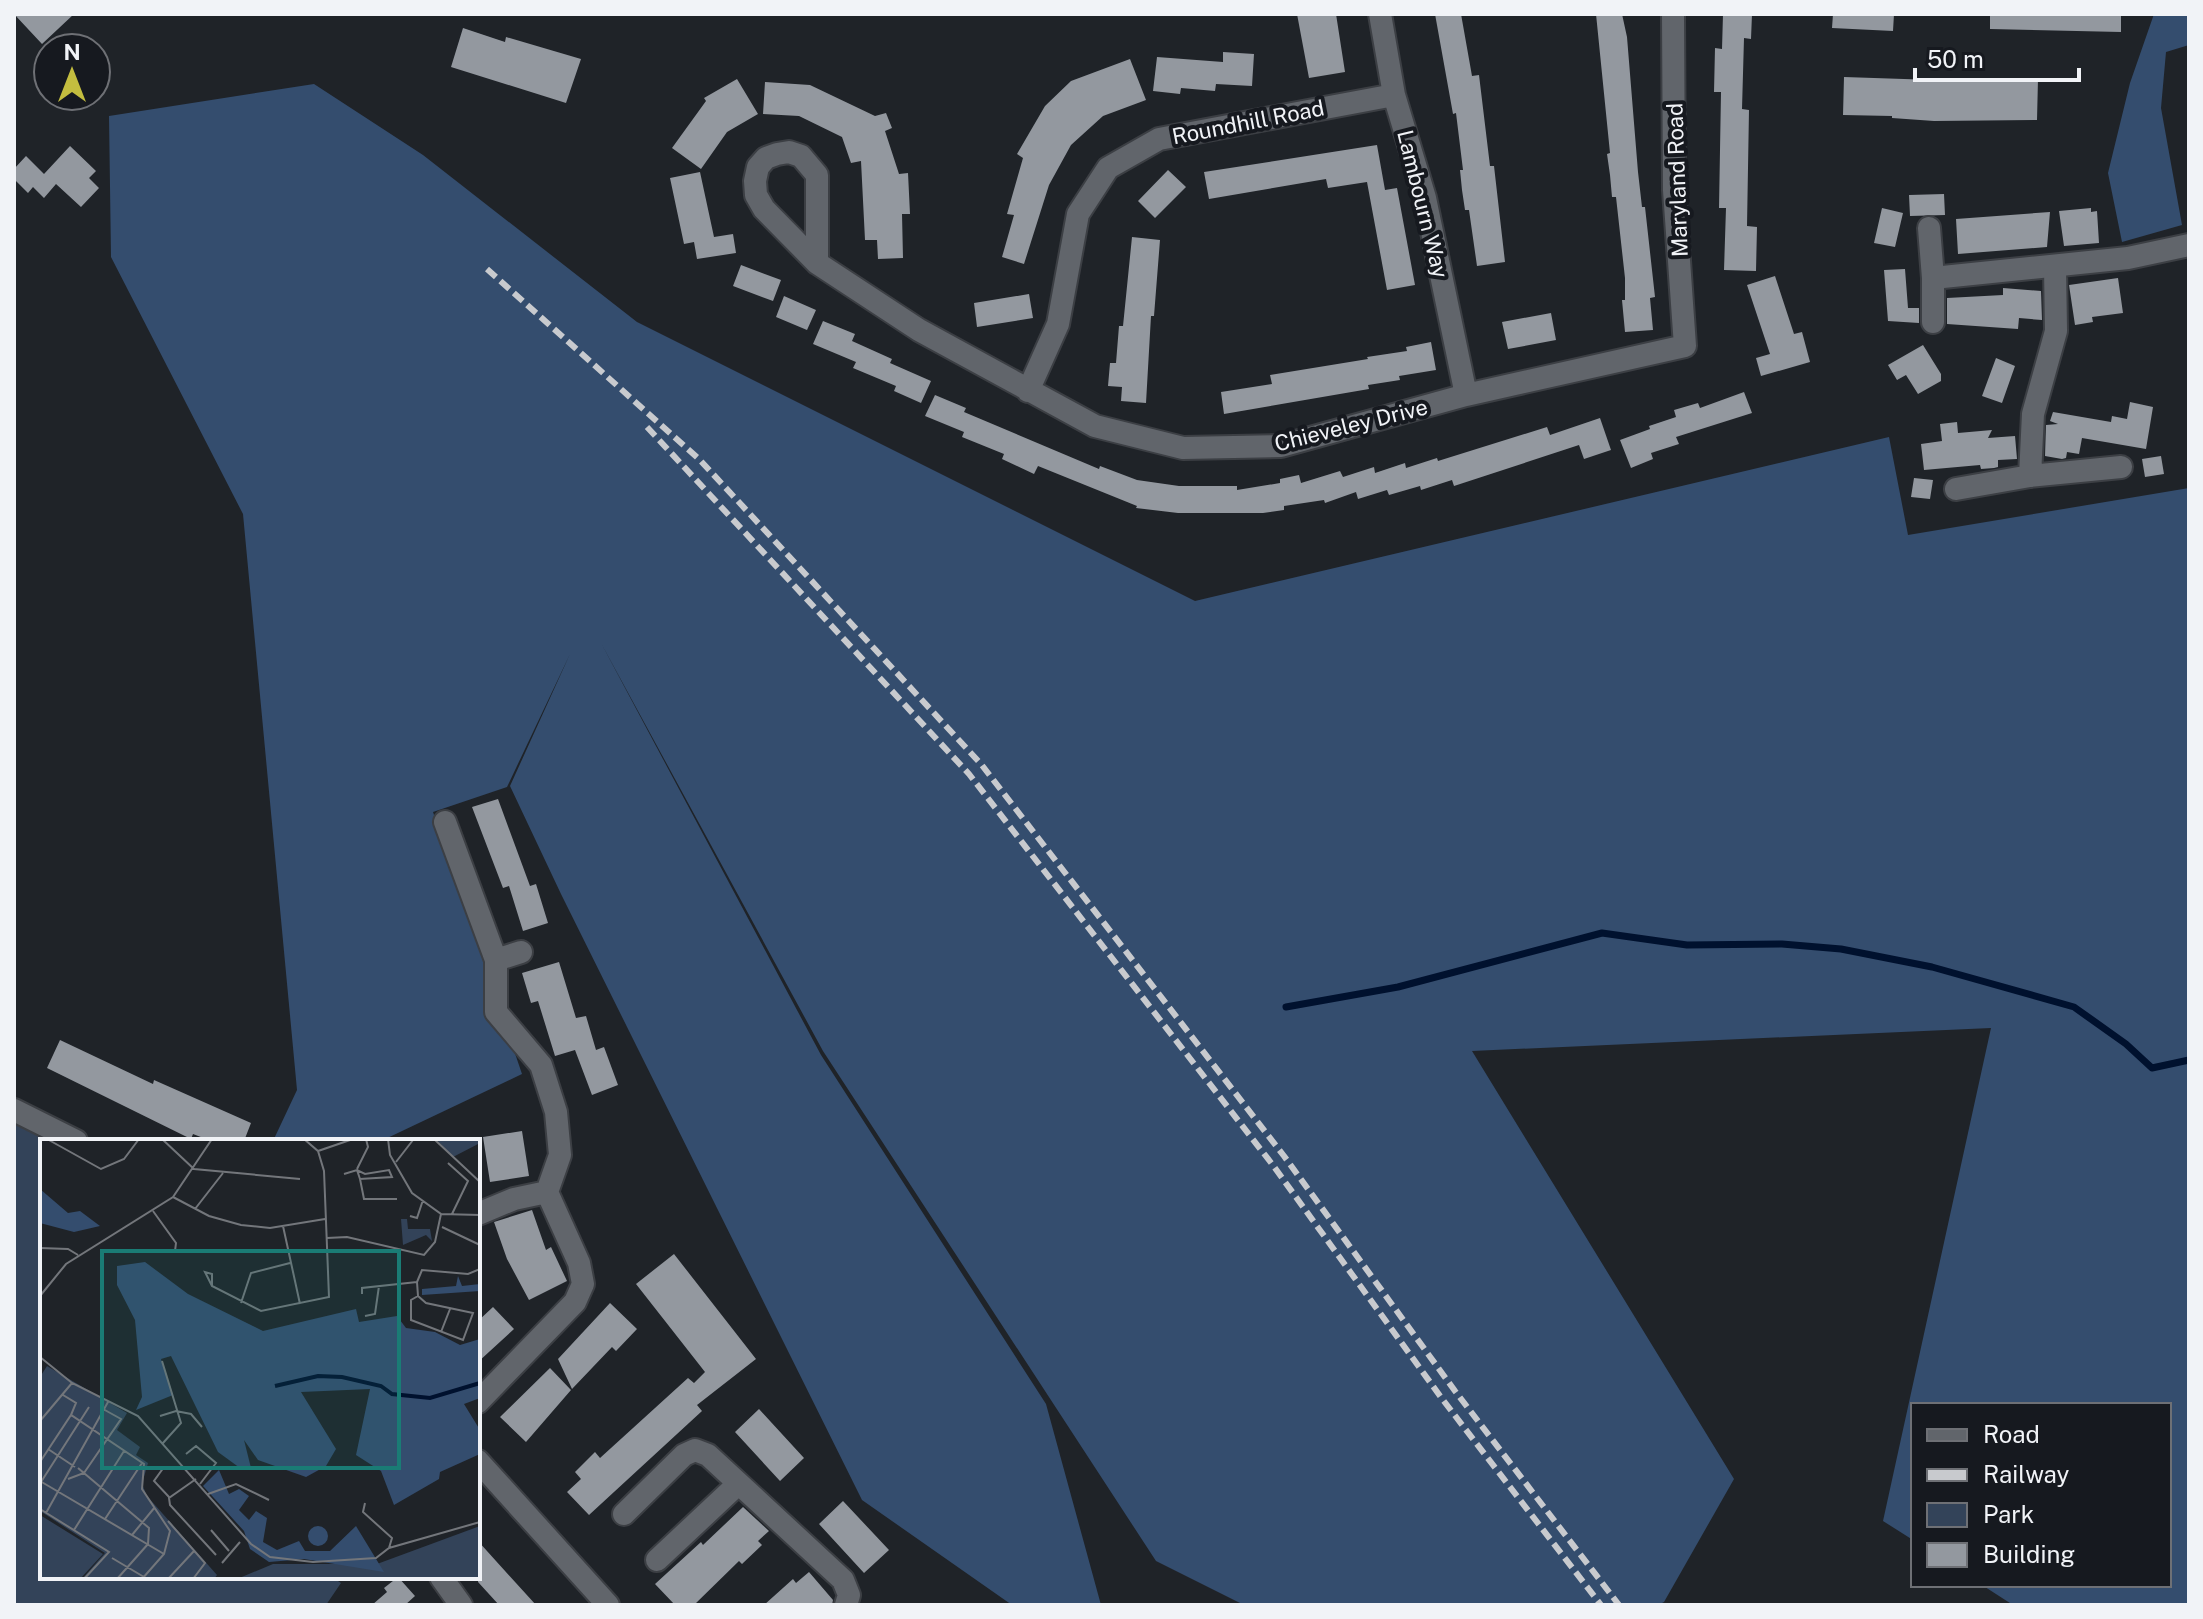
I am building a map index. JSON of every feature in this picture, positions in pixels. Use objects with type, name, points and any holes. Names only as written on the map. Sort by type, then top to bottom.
[{"type":"street","name":"Lambourn Way","points":[[1380,14],[1394,95],[1425,198],[1466,395]]},
{"type":"street","name":"Maryland Road","points":[[1673,14],[1674,190],[1685,346]]},
{"type":"street","name":"Roundhill Road","points":[[1028,391],[1058,324],[1078,214],[1108,168],[1159,139],[1394,95]]},
{"type":"street","name":"Chieveley Drive","points":[[817,263],[817,175],[801,156],[789,152],[766,158],[758,167],[756,195],[764,209],[817,263],[919,330],[1095,426],[1183,448],[1281,446],[1466,395],[1685,346]]},
{"type":"street","points":[[1929,228],[1933,322]]},
{"type":"street","points":[[1933,278],[2128,258],[2189,245]]},
{"type":"street","points":[[2030,476],[2033,414],[2056,331],[2055,267]]},
{"type":"street","points":[[1956,489],[2030,476],[2121,467]]},
{"type":"street","points":[[445,822],[496,960],[496,1012],[541,1065],[556,1112],[560,1155],[547,1192],[579,1263],[583,1284],[575,1302],[480,1400]]},
{"type":"street","points":[[496,960],[521,952]]},
{"type":"street","points":[[14,1110],[72,1139]]},
{"type":"street","points":[[480,1213],[514,1199],[547,1192]]},
{"type":"street","points":[[624,1514],[684,1455],[695,1450],[708,1455],[843,1580],[849,1595],[846,1605]]},
{"type":"street","points":[[480,1463],[608,1605]]},
{"type":"street","points":[[657,1560],[738,1484]]},
{"type":"street","points":[[442,1579],[461,1605]]},
{"type":"green space","points":[[14,1123],[46,1139],[40,1139],[40,1579],[335,1579],[341,1583],[326,1605],[14,1605]]},
{"type":"shaded area","points":[[2154,14],[2189,14],[2189,45],[2166,52],[2161,108],[2182,225],[2122,242],[2108,173],[2130,83]]},
{"type":"shaded area","points":[[314,84],[423,155],[637,322],[1195,601],[1889,437],[1908,535],[2189,488],[2189,1605],[2013,1605],[1985,1587],[2171,1587],[2171,1403],[1911,1403],[1911,1539],[1883,1521],[1991,1028],[1472,1051],[1734,1479],[1664,1602],[1658,1605],[1244,1605],[1156,1561],[823,1051],[601,643],[821,1055],[1046,1404],[1101,1605],[1012,1605],[862,1500],[510,786],[570,654],[507,787],[433,812],[522,1074],[385,1139],[274,1139],[297,1090],[243,514],[111,257],[109,116]]},
{"type":"building","points":[[14,14],[74,14],[55,32],[32,33]]},
{"type":"building","points":[[1297,14],[1336,14],[1345,72],[1309,78]]},
{"type":"building","points":[[1435,14],[1461,14],[1472,76],[1479,75],[1505,262],[1477,266],[1469,210],[1465,210],[1462,190],[1460,170],[1463,170],[1456,113],[1453,114]]},
{"type":"building","points":[[1596,14],[1622,14],[1627,37],[1638,172],[1655,297],[1650,298],[1653,330],[1625,332],[1622,300],[1625,300],[1625,278],[1616,197],[1612,197],[1607,154],[1610,153]]},
{"type":"building","points":[[1723,14],[1752,14],[1751,39],[1744,38],[1742,109],[1749,110],[1747,226],[1757,227],[1756,271],[1724,270],[1726,208],[1719,208],[1721,92],[1714,92],[1715,48],[1722,49]]},
{"type":"building","points":[[1833,14],[1894,14],[1893,31],[1832,28]]},
{"type":"building","points":[[1990,14],[2121,14],[2121,32],[1990,29]]},
{"type":"building","points":[[463,28],[505,42],[506,37],[581,59],[566,103],[451,67]]},
{"type":"building","points":[[1223,52],[1254,54],[1252,86],[1216,84],[1215,91],[1181,88],[1180,94],[1153,91],[1157,57],[1223,62]]},
{"type":"building","points":[[1130,59],[1146,100],[1103,116],[1071,145],[1049,185],[1024,264],[1002,257],[1014,215],[1007,214],[1023,158],[1017,154],[1045,106],[1071,81]]},
{"type":"building","points":[[1844,77],[1994,82],[1994,78],[2038,79],[2037,120],[1934,121],[1843,115]]},
{"type":"building","points":[[737,79],[758,114],[727,132],[701,169],[672,148],[706,101],[704,98]]},
{"type":"building","points":[[765,82],[810,85],[875,116],[886,113],[892,128],[885,131],[899,174],[908,173],[910,214],[902,214],[903,258],[878,259],[877,240],[865,240],[861,161],[851,163],[842,137],[799,116],[763,114]]},
{"type":"building","points":[[1377,145],[1385,190],[1397,188],[1415,285],[1387,290],[1367,182],[1328,188],[1326,179],[1209,199],[1204,172]]},
{"type":"building","points":[[70,146],[96,171],[89,178],[99,188],[81,207],[56,184],[44,198],[33,187],[28,193],[14,179],[14,169],[26,156],[44,174]]},
{"type":"building","points":[[1168,170],[1186,187],[1155,218],[1138,201]]},
{"type":"building","points":[[700,172],[714,237],[733,234],[736,253],[697,259],[694,242],[684,244],[670,178]]},
{"type":"building","points":[[1944,194],[1945,215],[1910,216],[1909,195]]},
{"type":"building","points":[[1882,208],[1903,213],[1895,247],[1874,243]]},
{"type":"building","points":[[2091,208],[2091,212],[2097,211],[2099,243],[2064,246],[2059,211]]},
{"type":"building","points":[[2050,212],[2047,247],[1958,254],[1956,219]]},
{"type":"building","points":[[1132,237],[1160,240],[1154,316],[1151,316],[1146,403],[1121,401],[1122,387],[1108,386],[1110,363],[1116,363],[1119,326],[1123,326]]},
{"type":"building","points":[[741,265],[781,280],[773,301],[733,286]]},
{"type":"building","points":[[1905,269],[1908,308],[1919,308],[1919,323],[1888,321],[1884,270]]},
{"type":"building","points":[[1775,276],[1794,334],[1802,332],[1810,362],[1761,376],[1756,358],[1770,354],[1747,285]]},
{"type":"building","points":[[2118,278],[2123,313],[2092,317],[2093,322],[2075,325],[2069,285]]},
{"type":"building","points":[[2003,288],[2041,291],[2042,320],[2019,318],[2018,329],[1947,324],[1947,298],[2003,295]]},
{"type":"building","points":[[1029,294],[1033,318],[977,327],[974,303]]},
{"type":"building","points":[[784,296],[816,310],[807,330],[776,317]]},
{"type":"building","points":[[1551,313],[1556,340],[1508,349],[1502,322]]},
{"type":"building","points":[[823,321],[855,334],[852,341],[892,359],[890,363],[931,381],[921,403],[894,391],[896,386],[853,368],[856,362],[813,344]]},
{"type":"building","points":[[1431,342],[1436,370],[1399,376],[1400,380],[1368,385],[1369,389],[1224,414],[1221,392],[1272,384],[1270,375],[1368,359],[1407,351],[1406,347]]},
{"type":"building","points":[[1923,345],[1941,374],[1941,381],[1918,394],[1906,375],[1897,380],[1888,365]]},
{"type":"building","points":[[1996,358],[2015,366],[2002,403],[1982,396]]},
{"type":"building","points":[[1744,392],[1752,413],[1676,437],[1679,444],[1651,453],[1653,459],[1631,468],[1620,440],[1676,417],[1674,410],[1698,403],[1700,408]]},
{"type":"building","points":[[935,395],[966,408],[964,412],[1099,469],[1100,466],[1137,480],[1179,486],[1237,486],[1237,490],[1280,483],[1280,479],[1299,475],[1301,483],[1340,471],[1343,477],[1374,467],[1375,473],[1405,463],[1406,468],[1547,427],[1550,435],[1600,418],[1611,450],[1584,459],[1579,445],[1454,486],[1452,480],[1421,490],[1420,486],[1389,495],[1387,490],[1358,499],[1356,492],[1325,503],[1324,500],[1284,506],[1284,510],[1263,513],[1178,513],[1136,508],[1038,466],[1034,474],[1002,459],[1004,454],[962,437],[964,432],[925,416]]},
{"type":"building","points":[[2130,402],[2153,407],[2146,449],[2082,438],[2079,454],[2067,452],[2066,458],[2062,459],[2045,456],[2046,425],[2058,424],[2050,421],[2053,412],[2111,422],[2112,416],[2127,419]]},
{"type":"building","points":[[1957,422],[1958,433],[1992,430],[1988,438],[2015,436],[2017,459],[1998,460],[1998,467],[1994,468],[1981,469],[1980,465],[1924,470],[1921,444],[1942,441],[1940,424]]},
{"type":"building","points":[[2161,456],[2164,474],[2145,477],[2142,459]]},
{"type":"building","points":[[1914,478],[1933,480],[1930,499],[1911,497]]},
{"type":"building","points":[[498,799],[530,886],[536,884],[548,923],[523,931],[509,886],[503,888],[472,807]]},
{"type":"building","points":[[559,962],[576,1018],[586,1016],[596,1050],[604,1047],[618,1085],[592,1095],[575,1050],[555,1056],[538,1001],[531,1003],[522,973]]},
{"type":"building","points":[[60,1040],[153,1084],[154,1080],[251,1123],[245,1139],[206,1139],[193,1134],[191,1139],[47,1068]]},
{"type":"building","points":[[522,1131],[529,1176],[490,1182],[483,1137]]},
{"type":"building","points":[[532,1210],[546,1250],[551,1247],[567,1281],[529,1300],[507,1259],[494,1222]]},
{"type":"building","points":[[674,1254],[756,1359],[697,1405],[702,1411],[589,1515],[567,1492],[581,1479],[575,1472],[595,1452],[600,1458],[688,1378],[694,1383],[705,1372],[636,1284]]},
{"type":"building","points":[[610,1303],[637,1329],[616,1351],[612,1347],[572,1389],[558,1359]]},
{"type":"building","points":[[493,1307],[514,1329],[480,1360],[480,1319]]},
{"type":"building","points":[[550,1368],[571,1390],[526,1442],[500,1417]]},
{"type":"building","points":[[759,1409],[804,1458],[780,1481],[735,1432]]},
{"type":"building","points":[[843,1501],[889,1550],[864,1573],[819,1524]]},
{"type":"building","points":[[743,1507],[769,1531],[758,1541],[762,1545],[742,1564],[739,1561],[694,1605],[675,1605],[655,1584]]},
{"type":"building","points":[[480,1543],[536,1605],[499,1605],[478,1582]]},
{"type":"building","points":[[809,1572],[833,1600],[832,1605],[764,1605],[793,1579],[796,1583]]},
{"type":"building","points":[[400,1579],[415,1596],[405,1605],[372,1605],[387,1592],[384,1588]]},
{"type":"waterway","points":[[1286,1007],[1398,987],[1602,933],[1687,945],[1782,944],[1841,949],[1932,967],[2074,1007],[2126,1044],[2152,1068],[2189,1060]]},
{"type":"railway","points":[[487,269],[699,459],[981,764],[1284,1156],[1455,1391],[1619,1605]]},
{"type":"railway","points":[[647,427],[969,774],[1272,1164],[1443,1400],[1601,1605]]}]
